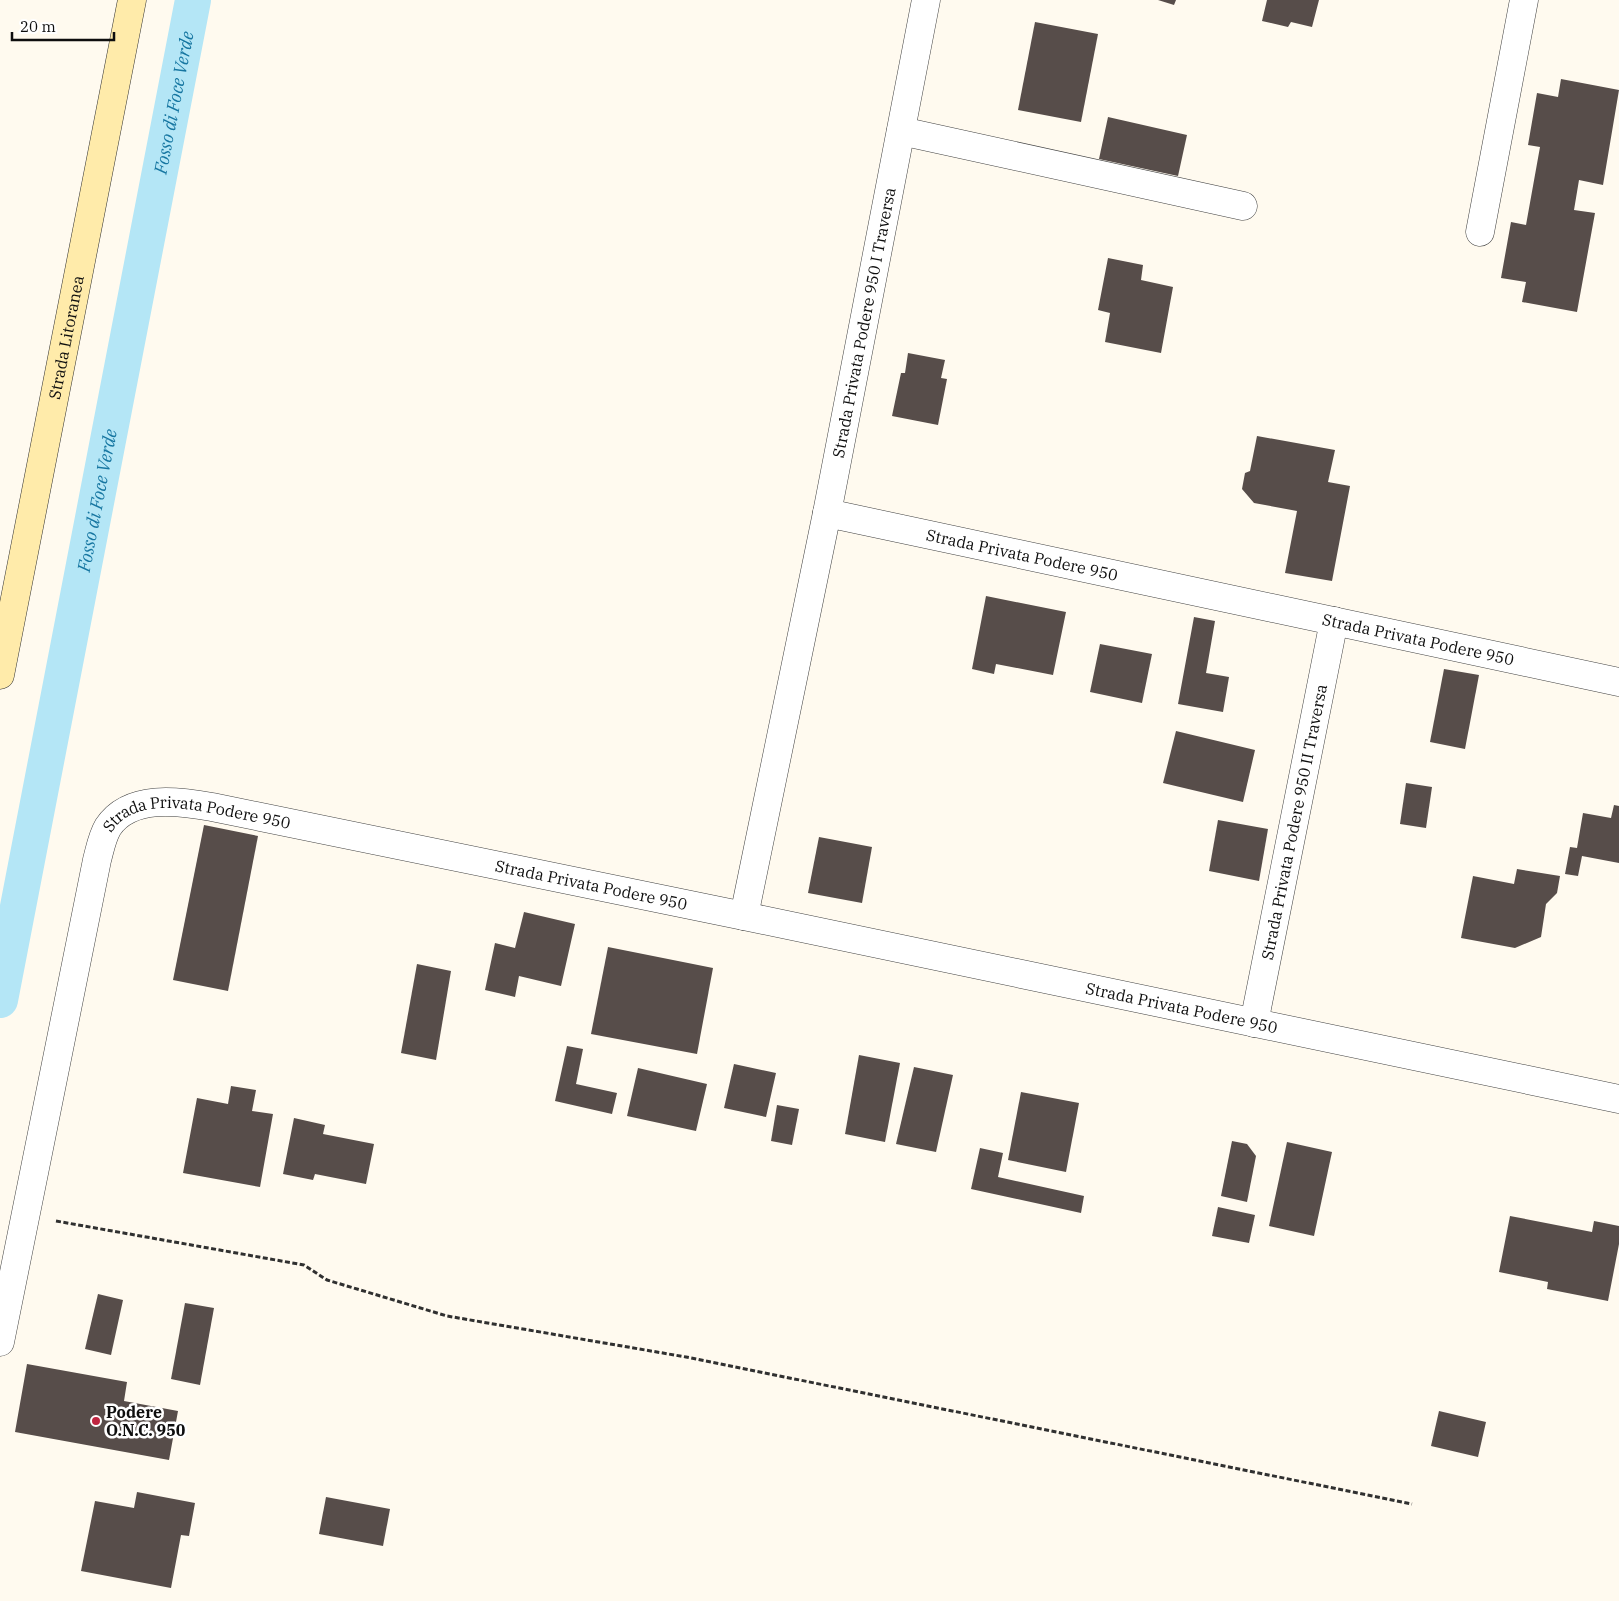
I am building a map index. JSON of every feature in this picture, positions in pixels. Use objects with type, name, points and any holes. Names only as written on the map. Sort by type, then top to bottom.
[{"type":"main road","name":"Strada Litoranea","points":[[0,675],[132,0]]},
{"type":"street","name":"Strada Privata Podere 950 I Traversa","points":[[827,513],[926,0]]},
{"type":"street","points":[[1480,232],[1524,0]]},
{"type":"street","points":[[900,132],[1243,206]]},
{"type":"street","points":[[744,916],[827,513]]},
{"type":"street","name":"Strada Privata Podere 950","points":[[827,513],[1619,682]]},
{"type":"street","name":"Strada Privata Podere 950 II Traversa","points":[[1254,1022],[1334,621]]},
{"type":"street","name":"Strada Privata Podere 950","points":[[0,1342],[96,860],[108,828],[117,816],[128,809],[154,803],[188,803],[744,916],[1619,1099]]},
{"type":"path","points":[[26,1215],[304,1265],[327,1280],[447,1316],[696,1358],[1412,1504]]},
{"type":"building","points":[[1158,0],[1176,0],[1174,5]]},
{"type":"building","points":[[1267,0],[1319,0],[1312,27],[1291,22],[1288,27],[1262,21]]},
{"type":"building","points":[[1035,22],[1098,34],[1081,122],[1018,110]]},
{"type":"building","points":[[1561,79],[1619,90],[1603,185],[1579,180],[1574,210],[1595,213],[1577,312],[1522,302],[1526,282],[1501,278],[1511,222],[1526,225],[1540,147],[1528,145],[1537,93],[1558,97]]},
{"type":"building","points":[[1108,117],[1187,135],[1178,176],[1099,159]]},
{"type":"building","points":[[1108,258],[1143,265],[1141,280],[1173,287],[1161,353],[1105,342],[1110,313],[1098,310]]},
{"type":"building","points":[[908,353],[945,360],[941,378],[947,379],[938,425],[892,416],[901,373],[905,373]]},
{"type":"building","points":[[1257,436],[1335,450],[1328,482],[1350,486],[1332,581],[1285,573],[1297,511],[1254,503],[1242,489],[1245,473],[1250,471]]},
{"type":"building","points":[[986,596],[1066,612],[1053,675],[996,664],[994,674],[972,669]]},
{"type":"building","points":[[1194,617],[1215,621],[1206,673],[1229,677],[1223,712],[1178,704]]},
{"type":"building","points":[[1100,644],[1152,654],[1142,703],[1090,692]]},
{"type":"building","points":[[1444,669],[1479,675],[1465,749],[1430,742]]},
{"type":"building","points":[[1176,731],[1255,750],[1243,802],[1163,783]]},
{"type":"building","points":[[1406,783],[1432,787],[1426,828],[1400,824]]},
{"type":"building","points":[[1614,805],[1619,806],[1619,863],[1582,856],[1578,876],[1565,874],[1570,847],[1577,848],[1583,813],[1611,818]]},
{"type":"building","points":[[1218,820],[1268,829],[1259,881],[1209,871]]},
{"type":"building","points":[[204,825],[258,836],[228,991],[173,980]]},
{"type":"building","points":[[819,837],[872,847],[862,903],[808,893]]},
{"type":"building","points":[[1517,869],[1560,876],[1557,893],[1546,904],[1541,937],[1515,948],[1461,938],[1473,876],[1514,884]]},
{"type":"building","points":[[524,912],[575,924],[561,986],[519,976],[515,997],[485,990],[495,943],[515,948]]},
{"type":"building","points":[[608,947],[713,968],[697,1054],[591,1034]]},
{"type":"building","points":[[417,964],[451,971],[436,1060],[401,1053]]},
{"type":"building","points":[[567,1046],[583,1049],[576,1084],[617,1093],[612,1114],[555,1101]]},
{"type":"building","points":[[859,1055],[900,1063],[885,1142],[845,1134]]},
{"type":"building","points":[[734,1064],[776,1073],[766,1117],[724,1108]]},
{"type":"building","points":[[914,1067],[953,1075],[936,1152],[896,1144]]},
{"type":"building","points":[[638,1068],[707,1084],[696,1131],[627,1116]]},
{"type":"building","points":[[231,1086],[256,1090],[252,1111],[273,1114],[260,1187],[183,1173],[197,1098],[228,1104]]},
{"type":"building","points":[[1021,1092],[1079,1103],[1066,1172],[1008,1160]]},
{"type":"building","points":[[777,1105],[799,1109],[792,1145],[771,1141]]},
{"type":"building","points":[[294,1118],[325,1125],[323,1134],[374,1144],[366,1184],[315,1174],[313,1180],[283,1174]]},
{"type":"building","points":[[1232,1141],[1247,1144],[1256,1156],[1247,1202],[1221,1196]]},
{"type":"building","points":[[1287,1142],[1332,1152],[1314,1236],[1269,1226]]},
{"type":"building","points":[[980,1148],[1003,1153],[998,1177],[1084,1196],[1081,1213],[971,1189]]},
{"type":"building","points":[[1218,1207],[1255,1215],[1249,1243],[1212,1236]]},
{"type":"building","points":[[1510,1216],[1592,1232],[1594,1221],[1619,1226],[1619,1244],[1608,1301],[1547,1289],[1548,1282],[1499,1272]]},
{"type":"building","points":[[98,1294],[123,1300],[111,1355],[85,1349]]},
{"type":"building","points":[[185,1303],[214,1308],[200,1385],[171,1379]]},
{"type":"building","name":"Podere O.N.C. 950","points":[[27,1364],[127,1382],[124,1401],[178,1411],[169,1460],[15,1432]]},
{"type":"building","points":[[1439,1411],[1486,1422],[1478,1457],[1431,1446]]},
{"type":"building","points":[[137,1492],[195,1503],[189,1536],[181,1535],[171,1588],[81,1571],[95,1501],[134,1508]]},
{"type":"building","points":[[326,1497],[390,1509],[383,1546],[319,1534]]},
{"type":"waterway","name":"Fosso di Foce Verde","points":[[0,1000],[193,0]]},
{"type":"place","name":"Podere O.N.C. 950","points":[[96,1421]]}]
